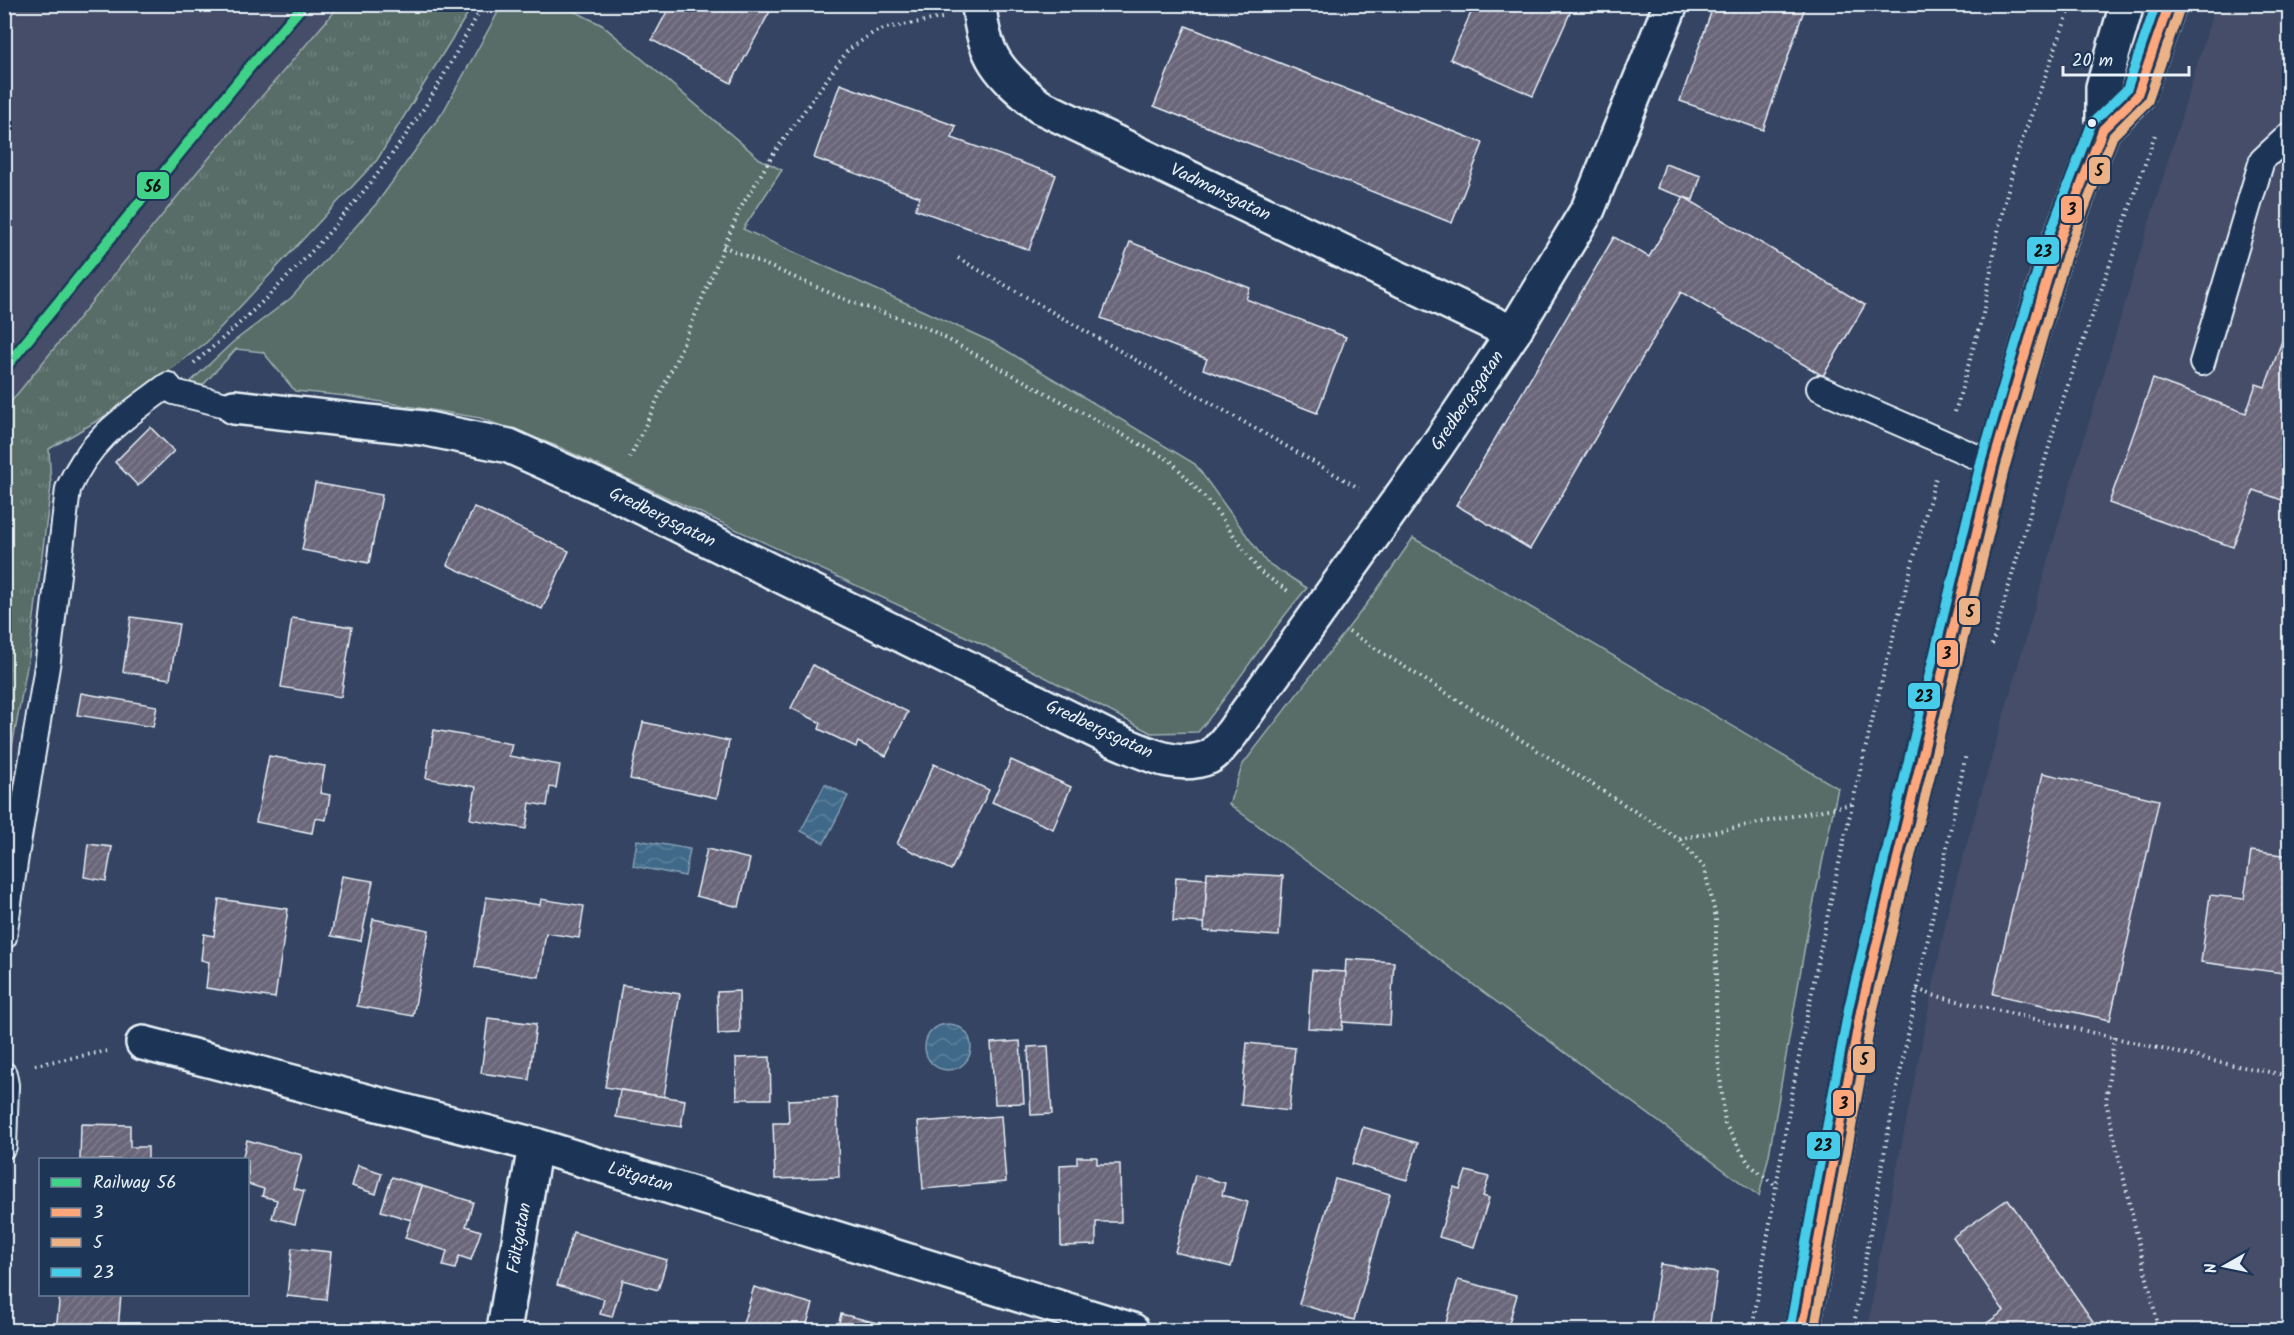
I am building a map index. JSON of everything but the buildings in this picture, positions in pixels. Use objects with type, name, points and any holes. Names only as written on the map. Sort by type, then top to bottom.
[{"type":"street","name":"Gredbergsgatan","points":[[234,407],[423,428],[509,446],[613,494],[1112,739],[1163,760],[1190,762],[1210,756],[1232,733],[1393,508],[1513,333],[1588,209],[1671,4]]},
{"type":"street","points":[[1802,1330],[1861,1009],[1993,464],[2055,252],[2103,129],[2103,87],[2127,4]]},
{"type":"street","points":[[2103,129],[2137,96],[2169,4]]},
{"type":"street","name":"Vadmansgatan","points":[[979,8],[986,48],[1007,79],[1039,106],[1513,333]]},
{"type":"street","name":"Lötgatan","points":[[143,1043],[536,1145],[1066,1321],[1132,1330]]},
{"type":"street","name":"Fältgatan","points":[[504,1330],[536,1145]]},
{"type":"lane","points":[[2202,363],[2262,160],[2289,134]]},
{"type":"lane","points":[[4,937],[15,856],[48,660],[68,489],[73,476],[108,429],[168,385],[174,393],[234,407]]},
{"type":"lane","points":[[1819,388],[1993,464]]},
{"type":"lane","points":[[4,1074],[6,1085],[4,1146]]},
{"type":"path","points":[[168,385],[236,327],[303,262],[366,189],[420,114],[485,4]]},
{"type":"path","points":[[1752,1330],[1810,998],[1852,804],[1882,680],[1983,314],[1999,226],[2016,157],[2067,16],[2074,4]]},
{"type":"path","points":[[613,494],[677,358],[740,208],[774,153],[848,50],[873,33],[886,28],[979,8]]},
{"type":"path","points":[[1991,648],[2060,408],[2158,128]]},
{"type":"path","points":[[723,246],[848,301],[925,327],[1171,461],[1215,509],[1259,571],[1318,612],[1679,839],[1704,867],[1716,916],[1716,1038],[1725,1125],[1749,1164],[1777,1187]]},
{"type":"path","points":[[958,258],[1393,508]]},
{"type":"path","points":[[1853,1330],[1888,1132],[1967,748]]},
{"type":"path","points":[[1679,839],[1852,804]]},
{"type":"path","points":[[1917,988],[1932,995],[2289,1076]]},
{"type":"path","points":[[2115,1037],[2106,1102],[2159,1330]]},
{"type":"path","points":[[28,1066],[143,1043]]},
{"type":"shaded area","points":[[5,5],[340,5],[198,171],[5,409]]},
{"type":"shaded area","points":[[2215,5],[2289,5],[2289,1330],[1868,1330],[1877,1268],[1949,906],[2064,505]]},
{"type":"green space","points":[[340,5],[473,5],[377,160],[207,342],[117,409],[49,449],[51,486],[29,656],[5,785],[5,409],[198,171]]},
{"type":"green space","points":[[502,5],[562,5],[602,25],[760,159],[782,170],[743,229],[994,343],[1195,464],[1266,562],[1307,588],[1198,732],[1151,733],[984,645],[557,446],[480,418],[346,396],[295,391],[263,352],[236,349],[202,386],[188,391],[186,386],[233,342],[291,298],[377,203],[443,112]]},
{"type":"green space","points":[[1413,538],[1838,788],[1807,934],[1769,1155],[1759,1196],[1229,804],[1243,764],[1372,597]]},
{"type":"water","points":[[825,784],[848,796],[824,843],[801,831]]},
{"type":"water","points":[[637,840],[690,849],[685,876],[633,866]]},
{"type":"water","points":[[948,1024],[957,1025],[965,1030],[970,1038],[970,1056],[965,1064],[957,1069],[948,1070],[939,1069],[931,1064],[926,1056],[925,1047],[926,1038],[931,1030],[939,1025]]},
{"type":"rail line","name":"56","points":[[4,369],[249,68],[304,4]]},
{"type":"transit line","name":"23","points":[[1790,1328],[1849,1006],[1981,461],[2044,248],[2092,123],[2127,89],[2156,4]]},
{"type":"transit line","name":"3","points":[[1802,1330],[1861,1009],[1993,464],[2055,252],[2103,129],[2137,96],[2169,4]]},
{"type":"transit line","name":"5","points":[[1814,1330],[1873,1011],[2005,467],[2066,256],[2113,136],[2148,101],[2180,8]]}]
